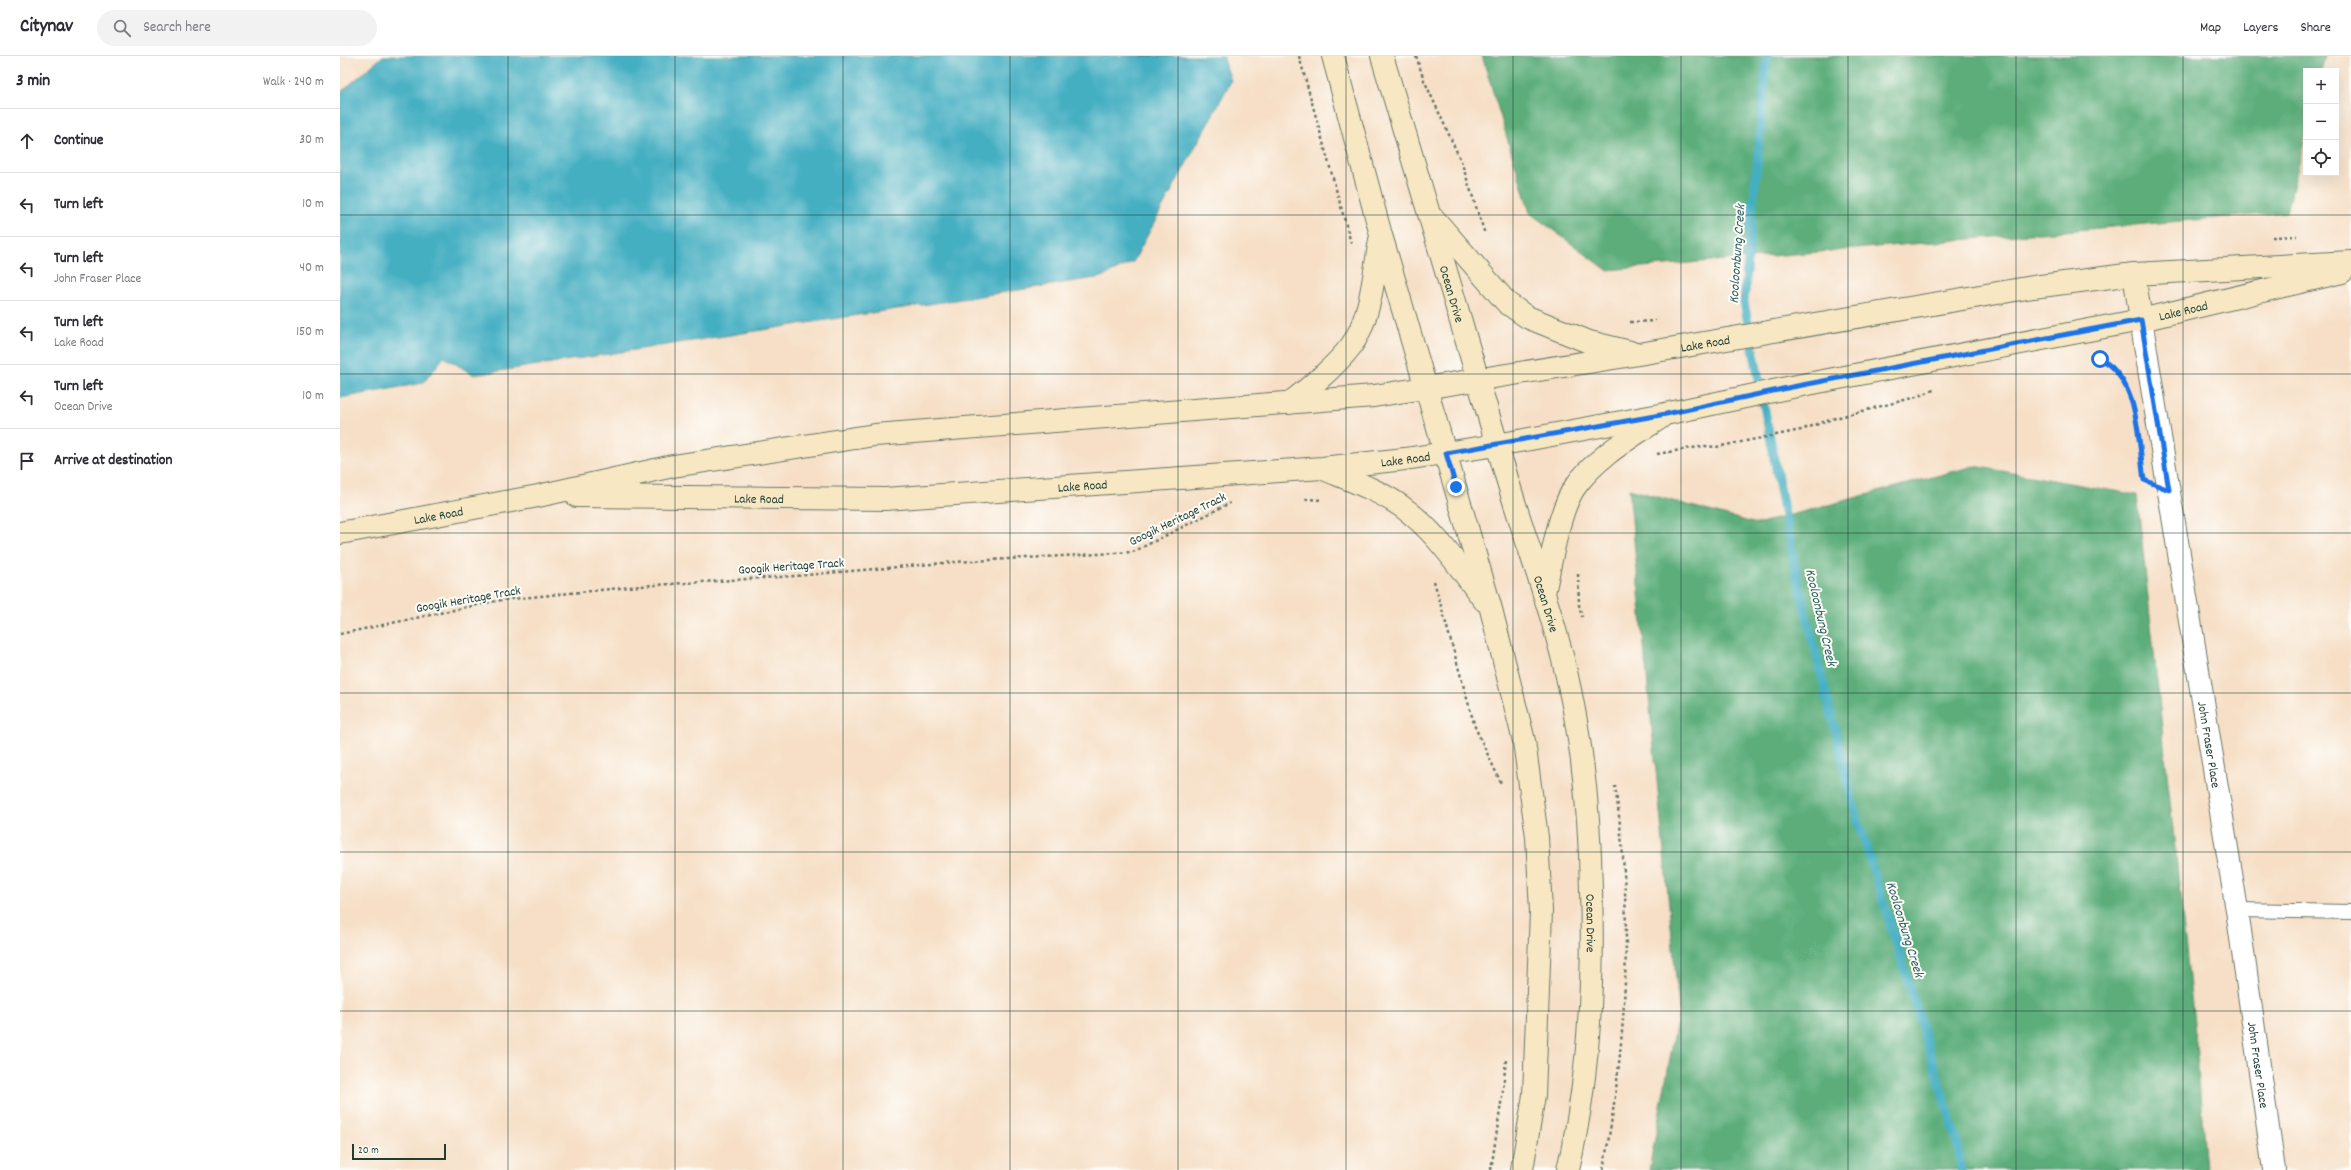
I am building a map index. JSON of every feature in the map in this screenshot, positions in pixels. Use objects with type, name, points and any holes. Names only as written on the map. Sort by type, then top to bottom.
[{"type":"main road","points":[[1333,56],[1381,235],[1491,609],[1524,741],[1538,838],[1541,911],[1538,1025],[1534,1095],[1522,1170]]},
{"type":"main road","name":"Ocean Drive","points":[[1382,56],[1430,214],[1497,445],[1544,593],[1570,691],[1583,763],[1590,838],[1593,954],[1584,1073],[1568,1170]]},
{"type":"main road","points":[[1430,214],[1507,303],[1522,313],[1589,342],[1639,354]]},
{"type":"main road","points":[[1290,403],[1322,377],[1351,346],[1361,327],[1370,295],[1381,235]]},
{"type":"main road","name":"Lake Road","points":[[340,533],[538,496],[673,466],[875,435],[1374,396],[1426,389],[1700,344],[2033,287],[2134,274],[2351,262]]},
{"type":"main road","name":"Lake Road","points":[[538,496],[886,499],[1322,468],[1446,453],[1666,414],[1792,387],[2141,320],[2351,270]]},
{"type":"main road","points":[[2134,274],[2141,320]]},
{"type":"main road","points":[[1544,593],[1563,512],[1574,488],[1606,455],[1666,414]]},
{"type":"main road","points":[[1322,468],[1378,492],[1402,507],[1438,540],[1491,609]]},
{"type":"street","name":"John Fraser Place","points":[[2141,320],[2237,910],[2274,1170]]},
{"type":"lane","points":[[2237,910],[2351,912]]},
{"type":"path","points":[[1299,56],[1353,250]]},
{"type":"path","points":[[1416,56],[1424,80],[1461,161],[1486,237]]},
{"type":"path","points":[[1625,321],[1663,321]]},
{"type":"path","points":[[2087,357],[2100,359],[2111,365],[2123,380]]},
{"type":"path","points":[[1655,454],[1705,446],[1716,447],[1801,430],[1832,419],[1916,397],[1937,389]]},
{"type":"path","points":[[1303,498],[1326,500]]},
{"type":"path","name":"Googik Heritage Track","points":[[340,634],[493,601],[524,597],[640,586],[794,576],[956,562],[1132,552],[1236,500]]},
{"type":"path","points":[[1578,568],[1579,605],[1583,620]]},
{"type":"path","points":[[1433,580],[1475,727],[1502,786]]},
{"type":"path","points":[[1603,1170],[1620,1062],[1624,986],[1625,908],[1620,820],[1614,781]]},
{"type":"path","points":[[1491,1170],[1503,1090],[1506,1052]]},
{"type":"green space","points":[[1482,56],[2325,56],[2322,68],[2303,68],[2303,146],[2287,212],[1607,270],[1530,213]]},
{"type":"green space","points":[[1974,466],[2137,495],[2196,1042],[2206,1170],[1649,1170],[1679,1010],[1629,489],[1757,524]]},
{"type":"water","points":[[383,56],[1223,56],[1231,81],[1133,262],[1102,277],[474,375],[444,357],[423,383],[340,398],[340,93]]},
{"type":"waterway","name":"Kooloonbung Creek","points":[[1767,56],[1744,302],[1797,577],[1855,811],[1958,1143],[1961,1170]]},
{"type":"route","points":[[1456,487],[1446,453],[1538,438],[1666,414],[1792,387],[2141,320],[2169,490],[2144,480],[2132,397],[2123,380],[2111,365],[2100,359]]}]
